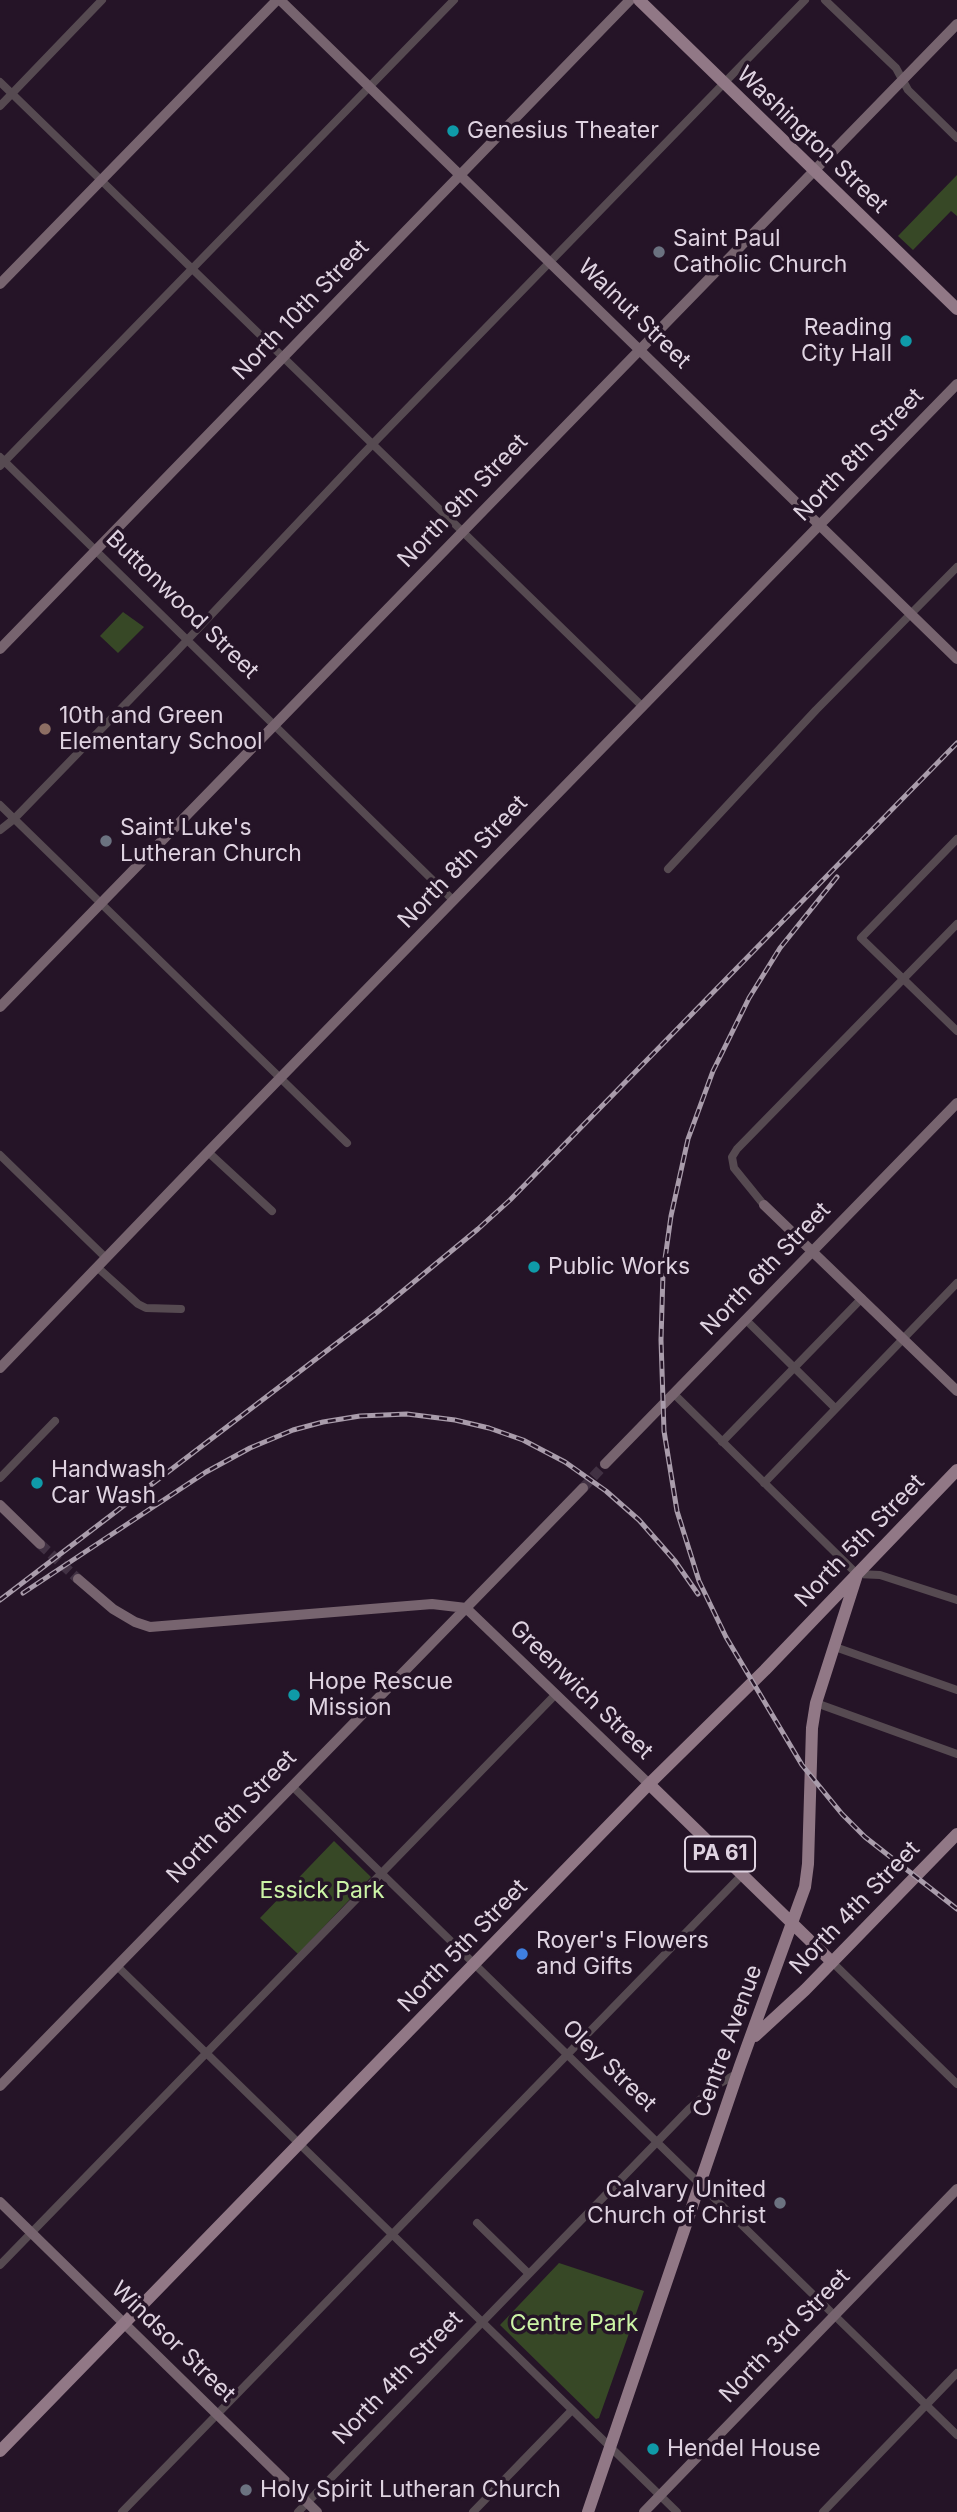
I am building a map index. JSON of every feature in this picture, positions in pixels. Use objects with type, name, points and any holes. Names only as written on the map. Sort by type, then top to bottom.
[{"type":"main road","name":"Washington Street","points":[[639,0],[957,309]]},
{"type":"main road","name":"North 5th Street","points":[[0,2451],[649,1784],[765,1670],[957,1470]]},
{"type":"main road","name":"Centre Avenue","points":[[588,2512],[737,2073],[752,2039],[805,1888],[816,1703],[857,1574]]},
{"type":"main road","name":"Greenwich Street","points":[[649,1784],[832,1962]]},
{"type":"main road","name":"North 4th Street","points":[[752,2039],[832,1962],[957,1834]]},
{"type":"street","points":[[0,106],[102,0]]},
{"type":"street","points":[[0,284],[279,0]]},
{"type":"street","name":"Walnut Street","points":[[279,0],[957,659]]},
{"type":"street","points":[[1,461],[454,0]]},
{"type":"street","name":"North 10th Street","points":[[0,649],[630,0]]},
{"type":"street","points":[[0,830],[805,0]]},
{"type":"street","points":[[825,0],[896,68],[908,90],[957,138]]},
{"type":"street","name":"North 9th Street","points":[[0,1007],[957,24]]},
{"type":"street","points":[[0,82],[643,707]]},
{"type":"street","name":"North 8th Street","points":[[0,1368],[957,384]]},
{"type":"street","name":"Buttonwood Street","points":[[1,461],[96,550],[454,901]]},
{"type":"street","points":[[668,869],[816,710],[957,567]]},
{"type":"street","points":[[0,805],[347,1143]]},
{"type":"street","points":[[957,839],[861,938],[957,1031]]},
{"type":"street","points":[[957,923],[732,1157],[734,1168],[764,1205],[957,1391]]},
{"type":"street","name":"North 6th Street","points":[[605,1464],[957,1103]]},
{"type":"street","points":[[208,1152],[272,1211]]},
{"type":"street","points":[[0,1155],[106,1258]]},
{"type":"street","points":[[97,1267],[138,1304],[146,1308],[181,1309]]},
{"type":"street","points":[[764,1483],[957,1283]]},
{"type":"street","points":[[722,1442],[862,1298]]},
{"type":"street","points":[[746,1321],[835,1408]]},
{"type":"street","points":[[674,1394],[857,1574],[880,1575],[957,1600]]},
{"type":"street","points":[[0,1478],[55,1421]]},
{"type":"street","name":"North 6th Street","points":[[0,2086],[583,1488]]},
{"type":"street","points":[[0,1505],[40,1544]]},
{"type":"street","points":[[78,1579],[113,1609],[150,1627],[432,1604],[466,1608]]},
{"type":"street","name":"Greenwich Street","points":[[466,1608],[649,1784]]},
{"type":"street","points":[[835,1647],[957,1690]]},
{"type":"street","points":[[0,2266],[556,1694]]},
{"type":"street","points":[[816,1703],[957,1754]]},
{"type":"street","name":"Oley Street","points":[[292,1786],[957,2435]]},
{"type":"street","points":[[122,2512],[742,1875]]},
{"type":"street","name":"Greenwich Street","points":[[832,1962],[957,2084]]},
{"type":"street","points":[[117,1966],[677,2512]]},
{"type":"street","name":"North 4th Street","points":[[298,2512],[689,2109],[717,2085],[737,2073]]},
{"type":"street","name":"North 3rd Street","points":[[644,2512],[957,2189]]},
{"type":"street","name":"Windsor Street","points":[[0,2202],[317,2512]]},
{"type":"street","points":[[478,2223],[529,2274]]},
{"type":"street","points":[[823,2512],[957,2373]]},
{"type":"street","points":[[473,2512],[572,2410]]},
{"type":"green space","points":[[957,175],[957,216],[951,211],[913,250],[898,236]]},
{"type":"green space","points":[[123,612],[144,627],[118,653],[100,636]]},
{"type":"green space","name":"Essick Park","points":[[334,1841],[371,1877],[298,1954],[260,1918]]},
{"type":"green space","name":"Centre Park","points":[[559,2263],[644,2291],[599,2418],[596,2419],[500,2325]]},
{"type":"tunnel","points":[[583,1488],[605,1464]]},
{"type":"tunnel","points":[[40,1544],[78,1579]]},
{"type":"railway","points":[[0,1600],[375,1314],[478,1229],[510,1200],[957,743]]},
{"type":"railway","points":[[837,877],[780,948],[749,998],[713,1071],[688,1139],[671,1216],[663,1273],[661,1340],[664,1431],[677,1511],[699,1581],[726,1637],[802,1765],[842,1814],[865,1837],[957,1909]]},
{"type":"railway","points":[[23,1593],[206,1472],[250,1448],[293,1430],[323,1422],[360,1416],[407,1414],[455,1420],[489,1428],[523,1440],[565,1462],[606,1491],[639,1520],[675,1561],[698,1594]]},
{"type":"place","name":"Genesius Theater","points":[[453,131]]},
{"type":"place","name":"Saint Paul Catholic Church","points":[[659,252]]},
{"type":"place","name":"Reading City Hall","points":[[906,341]]},
{"type":"place","name":"10th and Green Elementary School","points":[[45,729]]},
{"type":"place","name":"Saint Luke's Lutheran Church","points":[[106,841]]},
{"type":"place","name":"Public Works","points":[[534,1267]]},
{"type":"place","name":"Handwash Car Wash","points":[[37,1483]]},
{"type":"place","name":"Hope Rescue Mission","points":[[294,1695]]},
{"type":"place","name":"Royer's Flowers and Gifts","points":[[522,1954]]},
{"type":"place","name":"Calvary United Church of Christ","points":[[780,2203]]},
{"type":"place","name":"Hendel House","points":[[653,2449]]},
{"type":"place","name":"Holy Spirit Lutheran Church","points":[[246,2490]]}]
